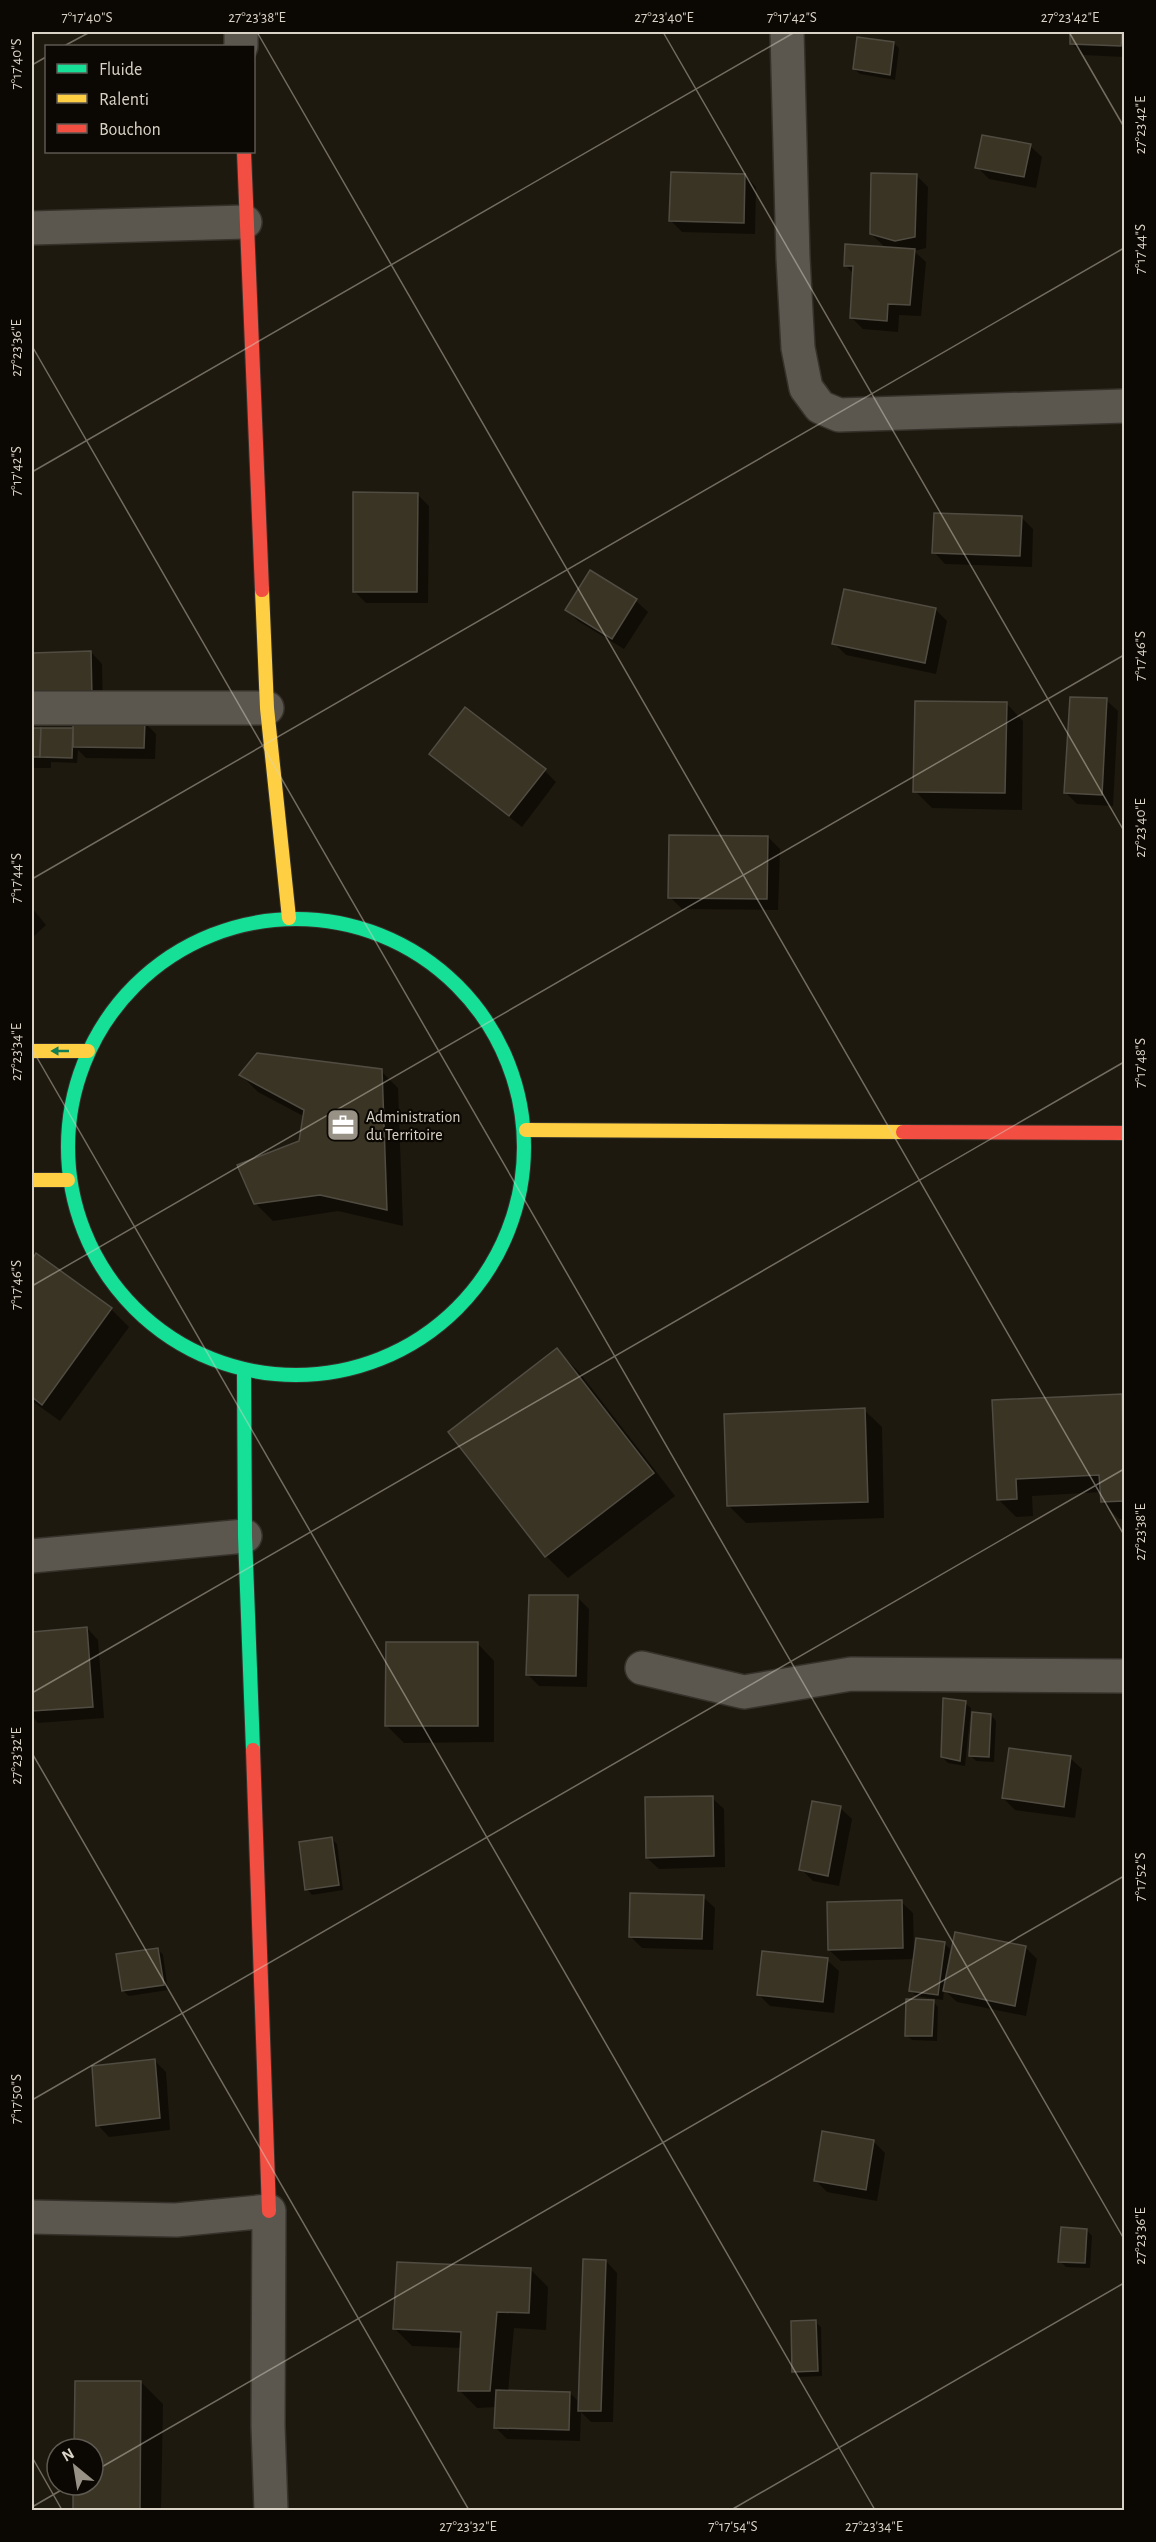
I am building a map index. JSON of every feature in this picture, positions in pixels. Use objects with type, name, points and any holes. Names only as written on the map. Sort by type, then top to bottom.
[{"type":"street","points":[[787,32],[793,258],[798,348],[806,388],[820,407],[839,415],[1125,406]]},
{"type":"street","points":[[244,153],[245,222],[267,708],[290,918]]},
{"type":"street","points":[[32,228],[245,222]]},
{"type":"street","points":[[32,708],[267,708]]},
{"type":"street","points":[[290,918],[359,926],[423,956],[475,1002],[510,1062],[526,1130],[520,1202],[492,1267],[445,1321],[384,1359],[315,1376],[244,1371],[179,1346],[126,1303],[88,1246],[68,1180],[69,1114],[88,1051],[123,998],[170,956],[227,929],[290,918]]},
{"type":"street","points":[[32,1050],[88,1051]]},
{"type":"street","points":[[526,1130],[1125,1133]]},
{"type":"street","points":[[32,1180],[68,1180]]},
{"type":"street","points":[[244,1371],[244,1536],[269,2211],[268,2437],[271,2511]]},
{"type":"street","points":[[32,1556],[244,1536]]},
{"type":"street","points":[[642,1668],[744,1692],[851,1674],[1125,1676]]},
{"type":"street","points":[[32,2217],[176,2220],[269,2211]]},
{"type":"building","points":[[1070,32],[1122,32],[1121,46],[1070,44]]},
{"type":"building","points":[[857,37],[894,42],[890,75],[853,69]]},
{"type":"building","points":[[982,135],[1031,144],[1024,177],[975,168]]},
{"type":"building","points":[[671,172],[745,174],[744,223],[669,221]]},
{"type":"building","points":[[871,173],[917,174],[915,237],[895,241],[870,234]]},
{"type":"building","points":[[845,244],[915,249],[910,305],[888,304],[887,321],[850,318],[853,266],[844,266]]},
{"type":"building","points":[[353,492],[418,493],[417,592],[353,592]]},
{"type":"building","points":[[934,513],[1022,516],[1020,556],[932,553]]},
{"type":"building","points":[[590,570],[637,599],[612,639],[565,610]]},
{"type":"building","points":[[844,589],[936,608],[925,663],[832,644]]},
{"type":"building","points":[[91,651],[92,698],[32,699],[32,653]]},
{"type":"building","points":[[1070,697],[1107,698],[1102,795],[1064,793]]},
{"type":"building","points":[[915,701],[1007,702],[1005,793],[913,792]]},
{"type":"building","points":[[465,707],[546,769],[509,816],[429,754]]},
{"type":"building","points":[[73,720],[145,721],[144,748],[73,747]]},
{"type":"building","points":[[32,728],[41,728],[40,757],[32,757]]},
{"type":"building","points":[[41,728],[73,728],[72,758],[40,757]]},
{"type":"building","points":[[669,835],[768,836],[767,899],[668,898]]},
{"type":"building","name":"Administration du Territoire","points":[[257,1053],[382,1069],[387,1210],[320,1195],[254,1204],[237,1165],[299,1141],[304,1110],[239,1075]]},
{"type":"building","points":[[36,1253],[112,1308],[42,1405],[32,1397],[32,1260]]},
{"type":"building","points":[[557,1348],[654,1473],[545,1557],[448,1432]]},
{"type":"building","points":[[1122,1394],[1124,1501],[1101,1502],[1099,1475],[1016,1479],[1017,1499],[997,1500],[992,1400]]},
{"type":"building","points":[[865,1408],[868,1502],[727,1506],[724,1414]]},
{"type":"building","points":[[529,1595],[578,1595],[576,1676],[526,1675]]},
{"type":"building","points":[[87,1627],[93,1707],[32,1711],[32,1632]]},
{"type":"building","points":[[386,1642],[478,1642],[478,1726],[385,1726]]},
{"type":"building","points":[[943,1698],[966,1701],[960,1761],[941,1757]]},
{"type":"building","points":[[972,1712],[991,1714],[989,1757],[969,1756]]},
{"type":"building","points":[[1009,1748],[1071,1756],[1064,1807],[1002,1798]]},
{"type":"building","points":[[713,1796],[714,1856],[646,1858],[645,1797]]},
{"type":"building","points":[[812,1801],[841,1806],[828,1876],[799,1870]]},
{"type":"building","points":[[332,1837],[339,1885],[305,1890],[299,1842]]},
{"type":"building","points":[[630,1893],[704,1895],[702,1939],[629,1937]]},
{"type":"building","points":[[902,1900],[903,1948],[828,1950],[827,1902]]},
{"type":"building","points":[[955,1932],[1026,1946],[1015,2006],[943,1991]]},
{"type":"building","points":[[916,1938],[945,1942],[938,1995],[909,1991]]},
{"type":"building","points":[[158,1948],[164,1985],[122,1991],[116,1954]]},
{"type":"building","points":[[762,1951],[828,1958],[823,2002],[757,1995]]},
{"type":"building","points":[[906,1999],[934,2000],[932,2036],[905,2036]]},
{"type":"building","points":[[155,2059],[160,2118],[96,2126],[92,2066]]},
{"type":"building","points":[[822,2131],[874,2140],[866,2190],[814,2181]]},
{"type":"building","points":[[1061,2227],[1087,2229],[1085,2263],[1058,2262]]},
{"type":"building","points":[[583,2259],[606,2260],[601,2411],[578,2411]]},
{"type":"building","points":[[397,2262],[531,2268],[529,2313],[497,2312],[490,2391],[458,2391],[461,2332],[393,2329]]},
{"type":"building","points":[[816,2320],[818,2371],[792,2372],[791,2321]]},
{"type":"building","points":[[75,2381],[141,2381],[140,2510],[73,2510],[73,2497],[105,2497],[105,2437],[74,2437]]},
{"type":"building","points":[[496,2390],[570,2392],[569,2430],[494,2428]]},
{"type":"traffic: fast","points":[[296,919],[340,923],[383,936],[423,957],[457,986],[486,1020],[507,1060],[520,1103],[524,1147],[520,1191],[507,1234],[486,1274],[457,1308],[423,1337],[383,1358],[340,1371],[296,1375],[252,1371],[209,1358],[169,1337],[135,1308],[106,1274],[85,1234],[72,1191],[68,1147],[72,1103],[85,1060],[106,1020],[135,986],[169,957],[209,936],[252,923],[296,919]]},
{"type":"traffic: fast","points":[[244,1371],[245,1536],[253,1750]]},
{"type":"traffic: slow","points":[[262,590],[267,708],[289,918]]},
{"type":"traffic: slow","points":[[32,1051],[88,1051]]},
{"type":"traffic: slow","points":[[526,1130],[903,1132]]},
{"type":"traffic: slow","points":[[32,1180],[68,1180]]},
{"type":"traffic: jam","points":[[244,153],[262,590]]},
{"type":"traffic: jam","points":[[903,1132],[1124,1133]]},
{"type":"traffic: jam","points":[[253,1750],[269,2211]]},
{"type":"place","name":"Administration du Territoire","points":[[343,1125]]}]
